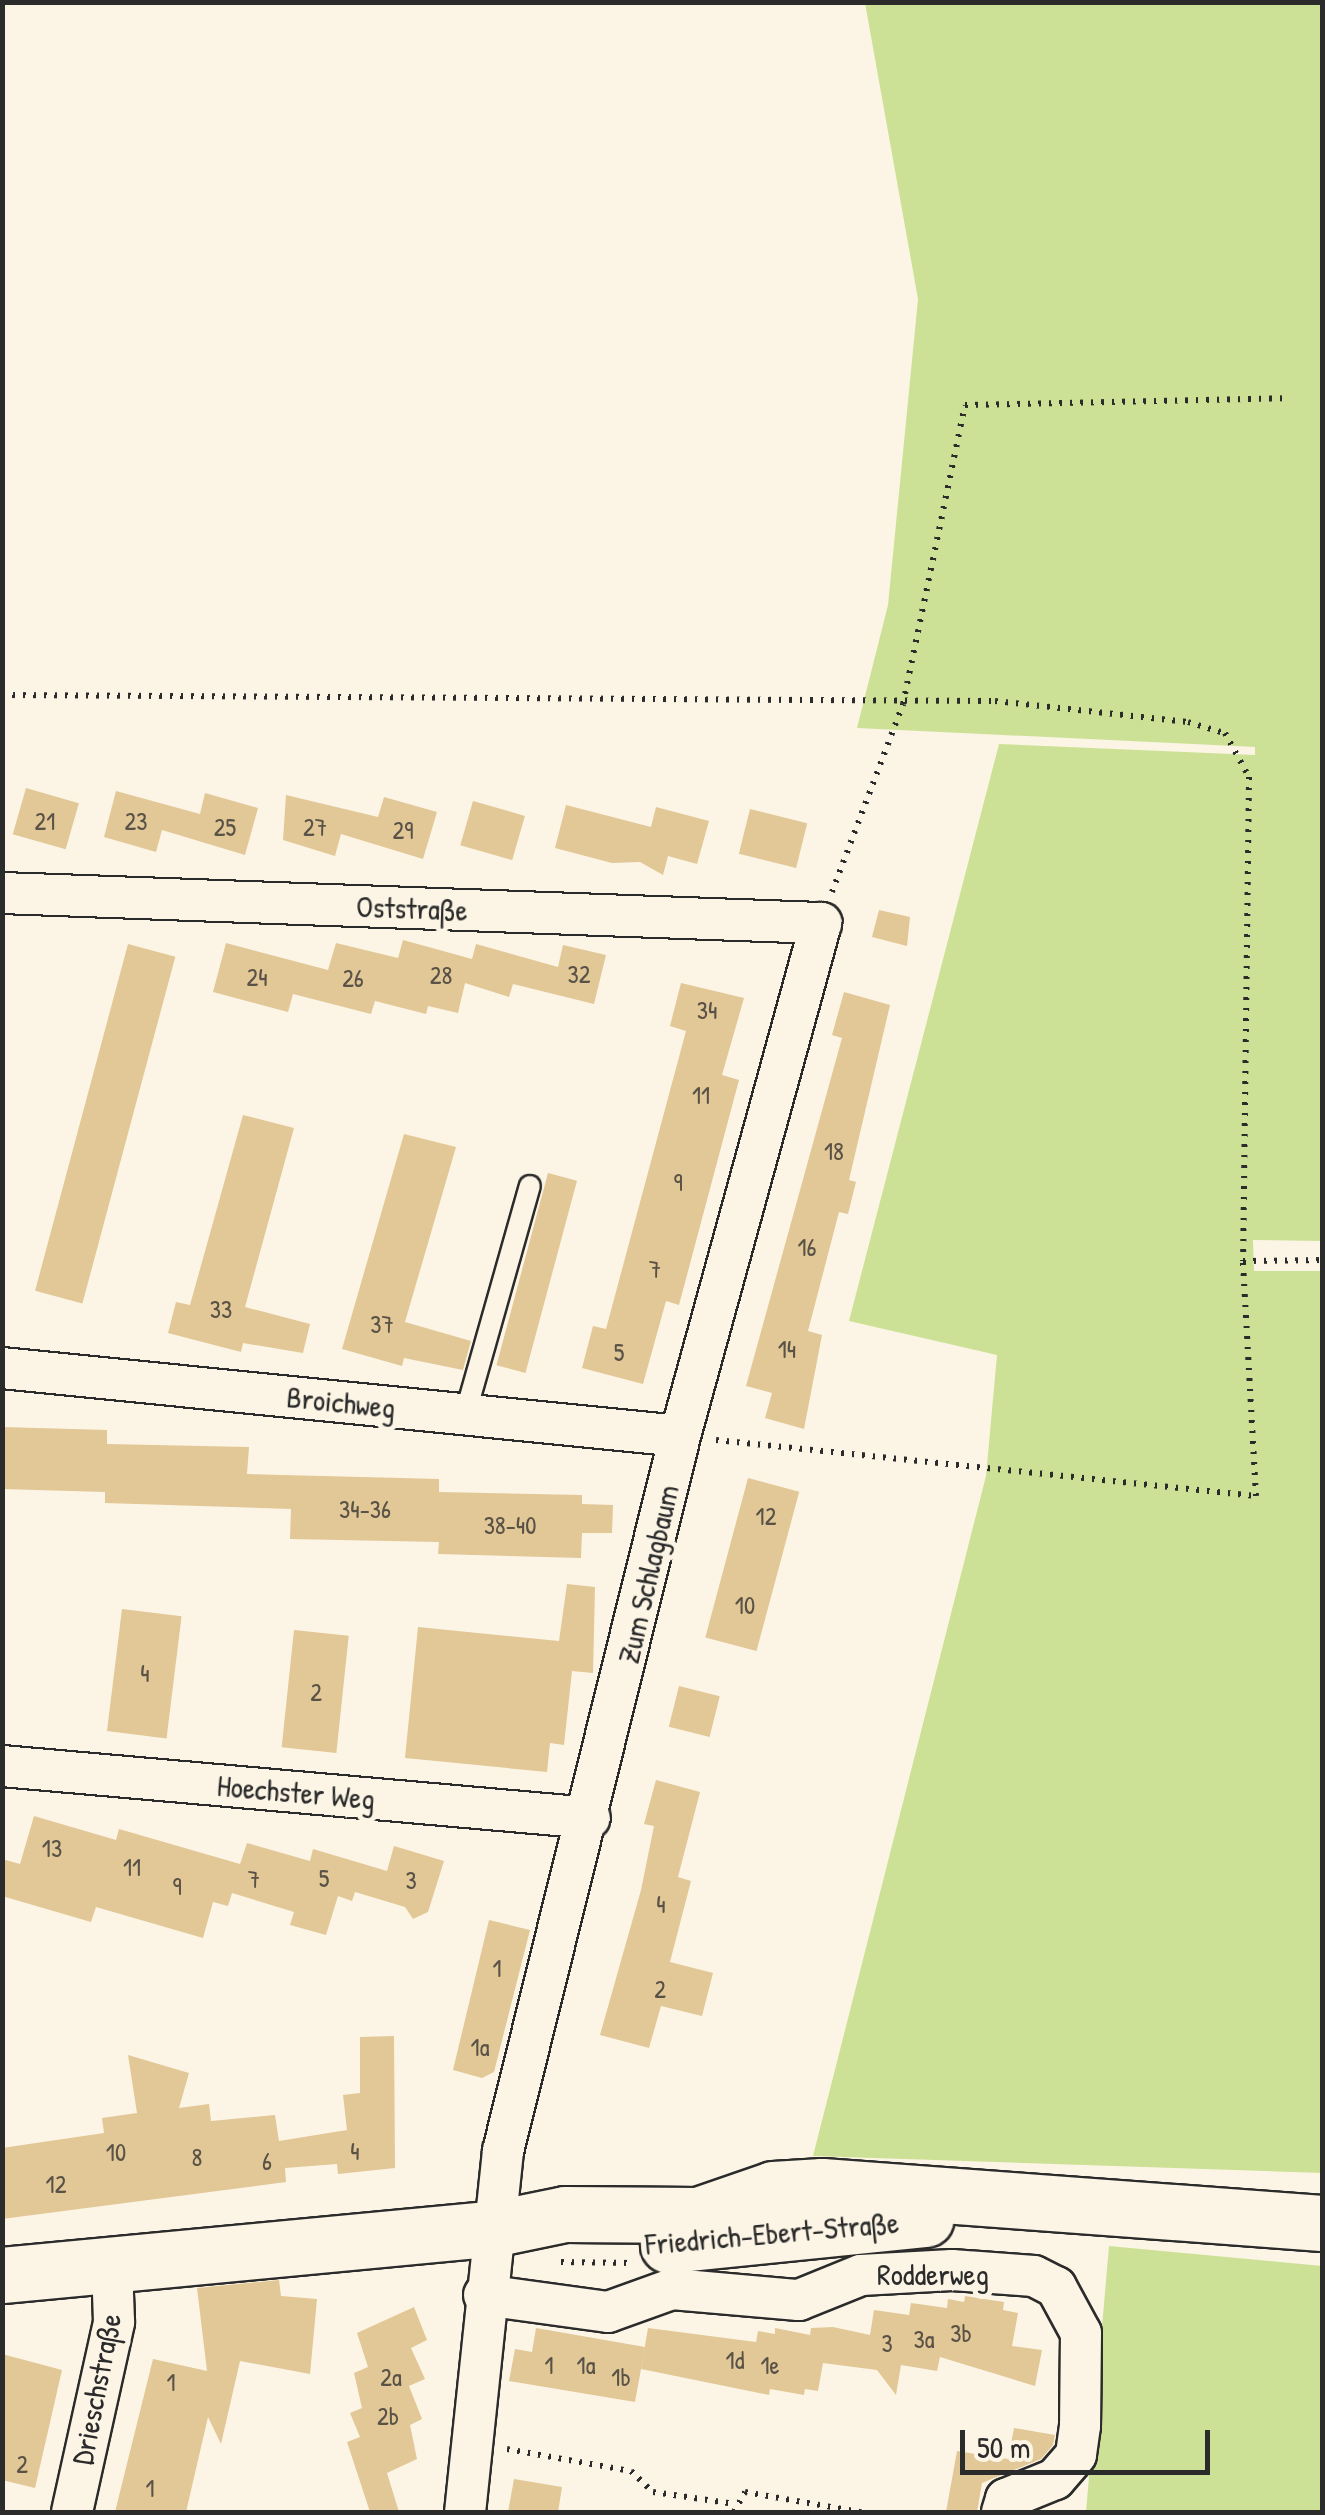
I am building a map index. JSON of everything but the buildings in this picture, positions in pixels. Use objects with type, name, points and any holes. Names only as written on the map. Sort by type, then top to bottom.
[{"type":"main road","name":"Friedrich-Ebert-Straße","points":[[2,2275],[492,2229],[564,2246],[660,2246],[1054,2205],[1322,2223]]},
{"type":"street","name":"Oststraße","points":[[2,893],[821,922]]},
{"type":"street","name":"Zum Schlagbaum","points":[[492,2229],[503,2151],[590,1818],[680,1436],[821,922]]},
{"type":"street","name":"Broichweg","points":[[2,1368],[680,1436]]},
{"type":"street","name":"Hoechster Weg","points":[[2,1766],[590,1818]]},
{"type":"street","points":[[465,2512],[492,2229]]},
{"type":"street","name":"Drieschstraße","points":[[72,2512],[114,2322],[112,2266]]},
{"type":"street","name":"Rodderweg","points":[[484,2295],[608,2312],[672,2290],[800,2300],[860,2275],[952,2270],[1034,2276],[1056,2287],[1082,2333],[1080,2426],[1076,2455],[1055,2479],[1006,2500],[1002,2512]]},
{"type":"lane","points":[[465,1415],[530,1186]]},
{"type":"path","points":[[821,922],[902,704],[965,405],[1287,398]]},
{"type":"path","points":[[2,695],[902,704],[996,701],[1188,722],[1226,732],[1249,777],[1243,1261],[1256,1496],[680,1436]]},
{"type":"path","points":[[1243,1261],[1322,1260]]},
{"type":"path","points":[[473,2441],[631,2472],[654,2492],[735,2508],[746,2492],[861,2512]]},
{"type":"green space","points":[[865,3],[1322,3],[1322,1241],[1253,1240],[1254,1271],[1322,1271],[1322,2173],[813,2156],[986,1476],[997,1355],[849,1321],[999,744],[1255,755],[1255,747],[857,728],[888,605],[918,299]]},
{"type":"green space","points":[[1109,2246],[1322,2266],[1321,2512],[1086,2512]]}]
